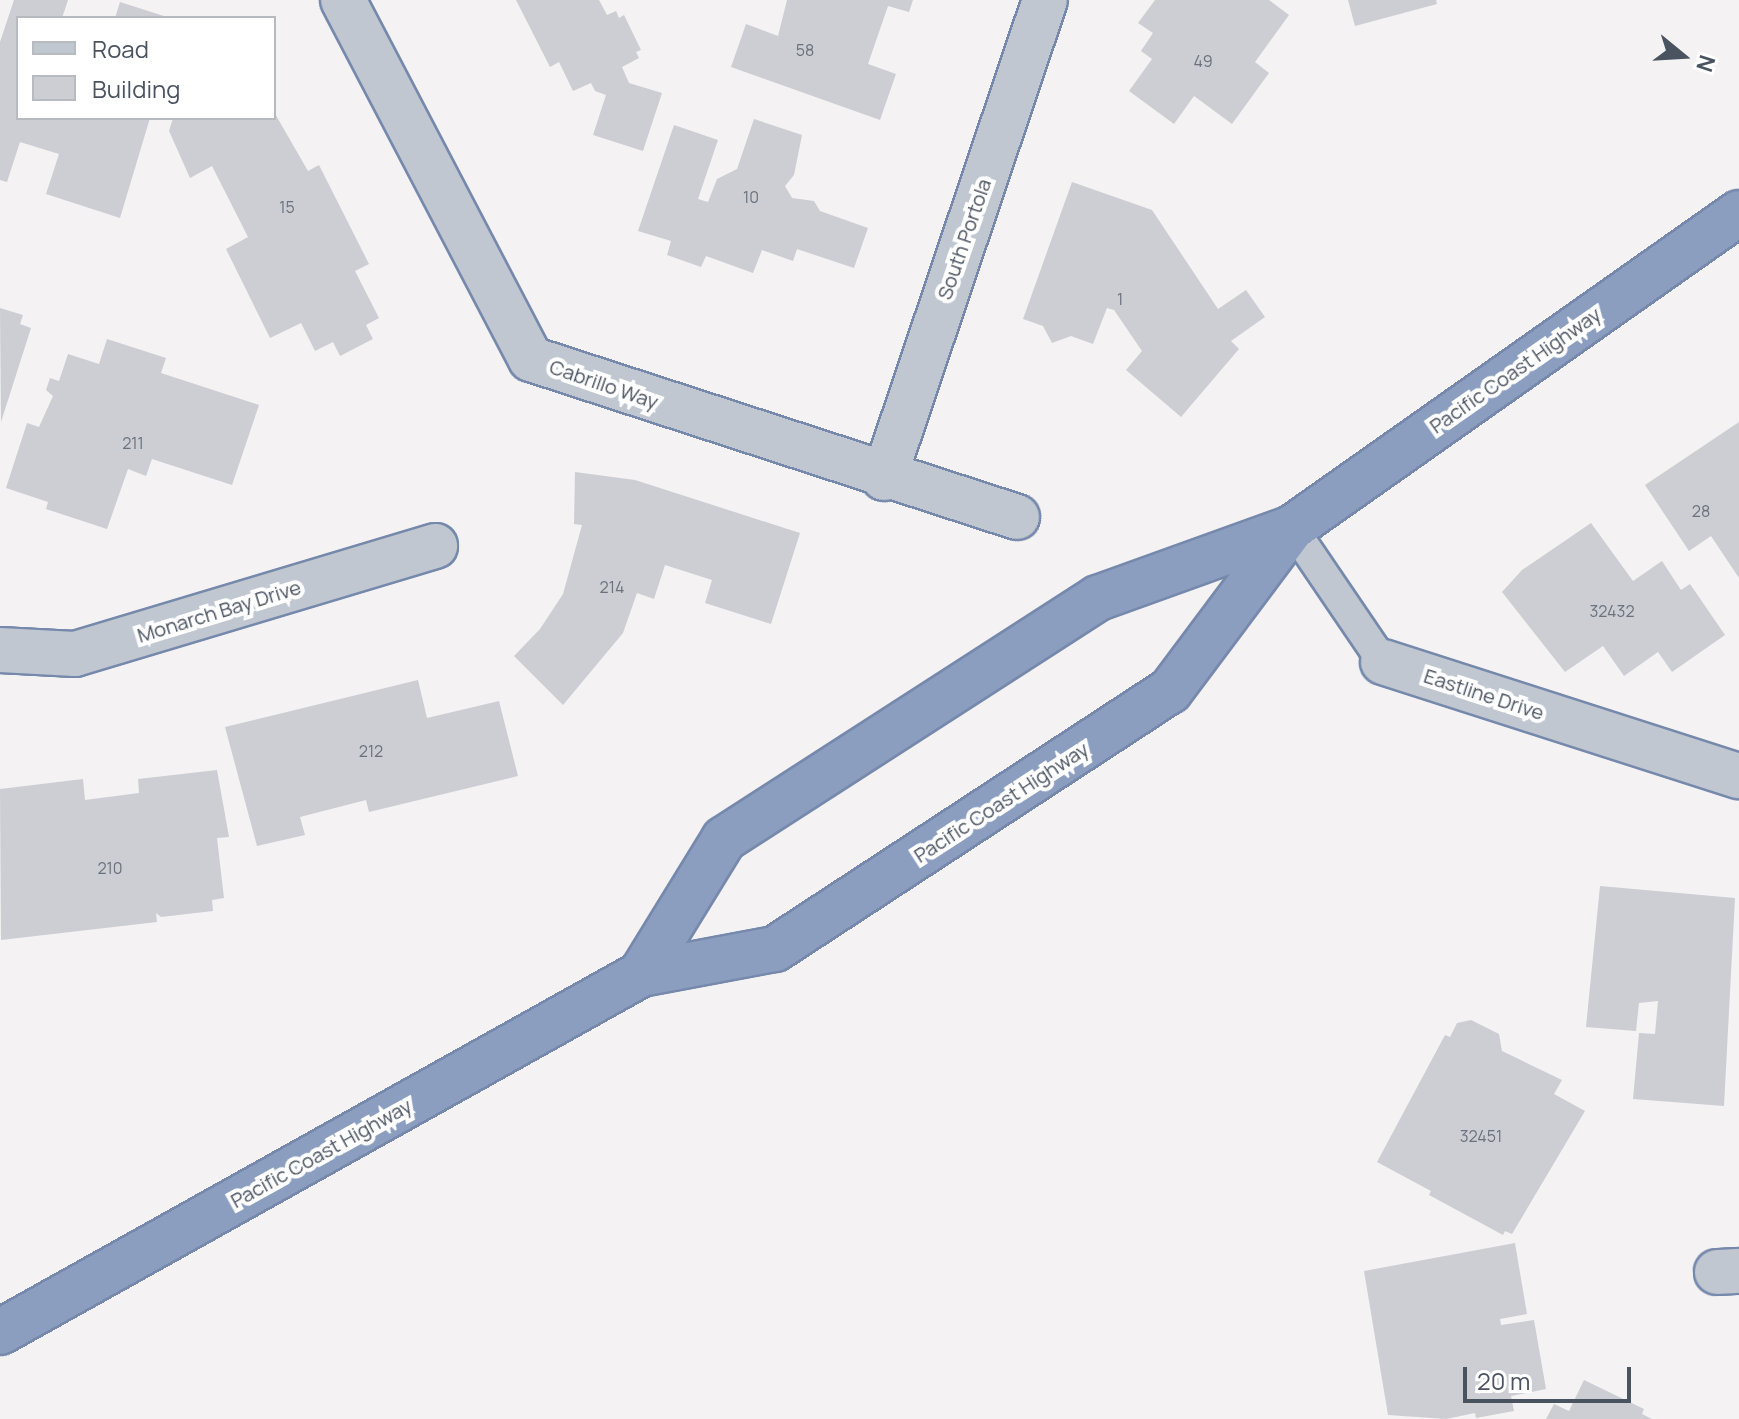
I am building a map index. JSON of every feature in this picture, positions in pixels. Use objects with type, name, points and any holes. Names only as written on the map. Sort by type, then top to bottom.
[{"type":"highway","name":"Pacific Coast Highway","points":[[641,974],[724,839],[1098,598],[1292,528],[1739,213]]},
{"type":"highway","name":"Pacific Coast Highway","points":[[0,1332],[641,974],[775,949],[1170,691],[1292,528]]},
{"type":"street","name":"Cabrillo Way","points":[[343,0],[531,359],[884,478],[1017,517]]},
{"type":"street","name":"South Portola","points":[[884,478],[1045,0]]},
{"type":"street","name":"Monarch Bay Drive","points":[[0,650],[75,654],[435,546]]},
{"type":"street","name":"Eastline Drive","points":[[1383,662],[1739,776]]},
{"type":"lane","name":"Eastline Drive","points":[[1292,528],[1383,662]]},
{"type":"building","points":[[14,0],[68,0],[63,16],[16,16],[16,120],[149,120],[120,218],[46,194],[59,154],[20,142],[7,182],[0,180],[0,42]]},
{"type":"building","points":[[516,0],[599,0],[607,15],[616,11],[619,18],[624,15],[641,50],[636,52],[639,58],[622,67],[629,83],[662,93],[643,151],[593,135],[606,95],[595,91],[591,83],[573,91],[559,62],[550,67]]},
{"type":"building","points":[[787,0],[913,0],[909,12],[888,6],[868,64],[896,74],[880,120],[731,67],[746,24],[778,36]]},
{"type":"building","points":[[1155,0],[1269,0],[1289,15],[1255,62],[1269,73],[1232,124],[1194,96],[1174,124],[1129,91],[1152,59],[1141,51],[1153,33],[1138,23]]},
{"type":"building","points":[[1348,0],[1436,0],[1437,4],[1355,26]]},
{"type":"building","points":[[120,2],[164,16],[116,16]]},
{"type":"building","points":[[276,115],[308,171],[319,165],[369,264],[355,271],[379,318],[366,325],[373,339],[340,356],[333,342],[315,351],[301,323],[270,338],[226,249],[248,237],[212,166],[190,178],[169,131],[172,120],[276,120]]},
{"type":"building","points":[[754,119],[802,135],[794,175],[785,186],[792,198],[814,201],[820,211],[868,228],[854,268],[797,249],[793,261],[762,250],[753,273],[706,256],[701,267],[667,255],[671,241],[638,231],[674,125],[718,140],[698,199],[708,202],[717,179],[737,169]]},
{"type":"building","points":[[1072,182],[1152,210],[1218,309],[1246,290],[1265,317],[1231,341],[1239,349],[1181,417],[1126,370],[1142,351],[1114,310],[1107,308],[1093,344],[1071,336],[1052,343],[1043,326],[1023,319]]},
{"type":"building","points":[[0,308],[23,315],[20,324],[31,328],[1,422]]},
{"type":"building","points":[[107,339],[166,358],[161,373],[259,405],[232,485],[152,459],[146,476],[128,469],[107,529],[46,509],[48,502],[6,488],[27,423],[39,427],[53,396],[46,390],[50,378],[59,381],[68,354],[99,364]]},
{"type":"building","points":[[1739,422],[1739,578],[1711,536],[1689,551],[1645,485]]},
{"type":"building","points":[[575,472],[635,480],[800,533],[771,624],[705,603],[712,580],[665,565],[654,599],[637,593],[623,633],[563,705],[514,656],[540,629],[563,594],[582,525],[574,524]]},
{"type":"building","points":[[1591,523],[1633,581],[1662,561],[1681,590],[1690,584],[1725,635],[1672,672],[1658,652],[1624,676],[1603,646],[1565,672],[1502,592],[1522,570]]},
{"type":"building","points":[[418,680],[427,718],[499,701],[518,776],[369,812],[366,800],[300,817],[305,835],[257,846],[225,727]]},
{"type":"building","points":[[217,770],[229,837],[217,838],[224,898],[212,900],[213,911],[161,917],[156,913],[157,922],[1,940],[0,789],[83,779],[85,800],[139,793],[138,779]]},
{"type":"building","points":[[1600,886],[1735,898],[1724,1106],[1633,1099],[1639,1033],[1655,1034],[1658,1001],[1639,1003],[1636,1031],[1586,1027]]},
{"type":"building","points":[[1471,1020],[1499,1034],[1502,1051],[1562,1080],[1554,1094],[1585,1111],[1512,1234],[1505,1231],[1503,1235],[1429,1195],[1431,1191],[1377,1162],[1445,1035],[1450,1037],[1457,1023]]},
{"type":"building","points":[[1515,1243],[1527,1314],[1500,1319],[1501,1325],[1534,1320],[1546,1389],[1511,1396],[1514,1411],[1476,1418],[1475,1413],[1446,1419],[1388,1415],[1364,1271]]},
{"type":"building","points":[[1584,1380],[1644,1409],[1642,1414],[1652,1419],[1546,1419],[1554,1404],[1569,1411]]}]
